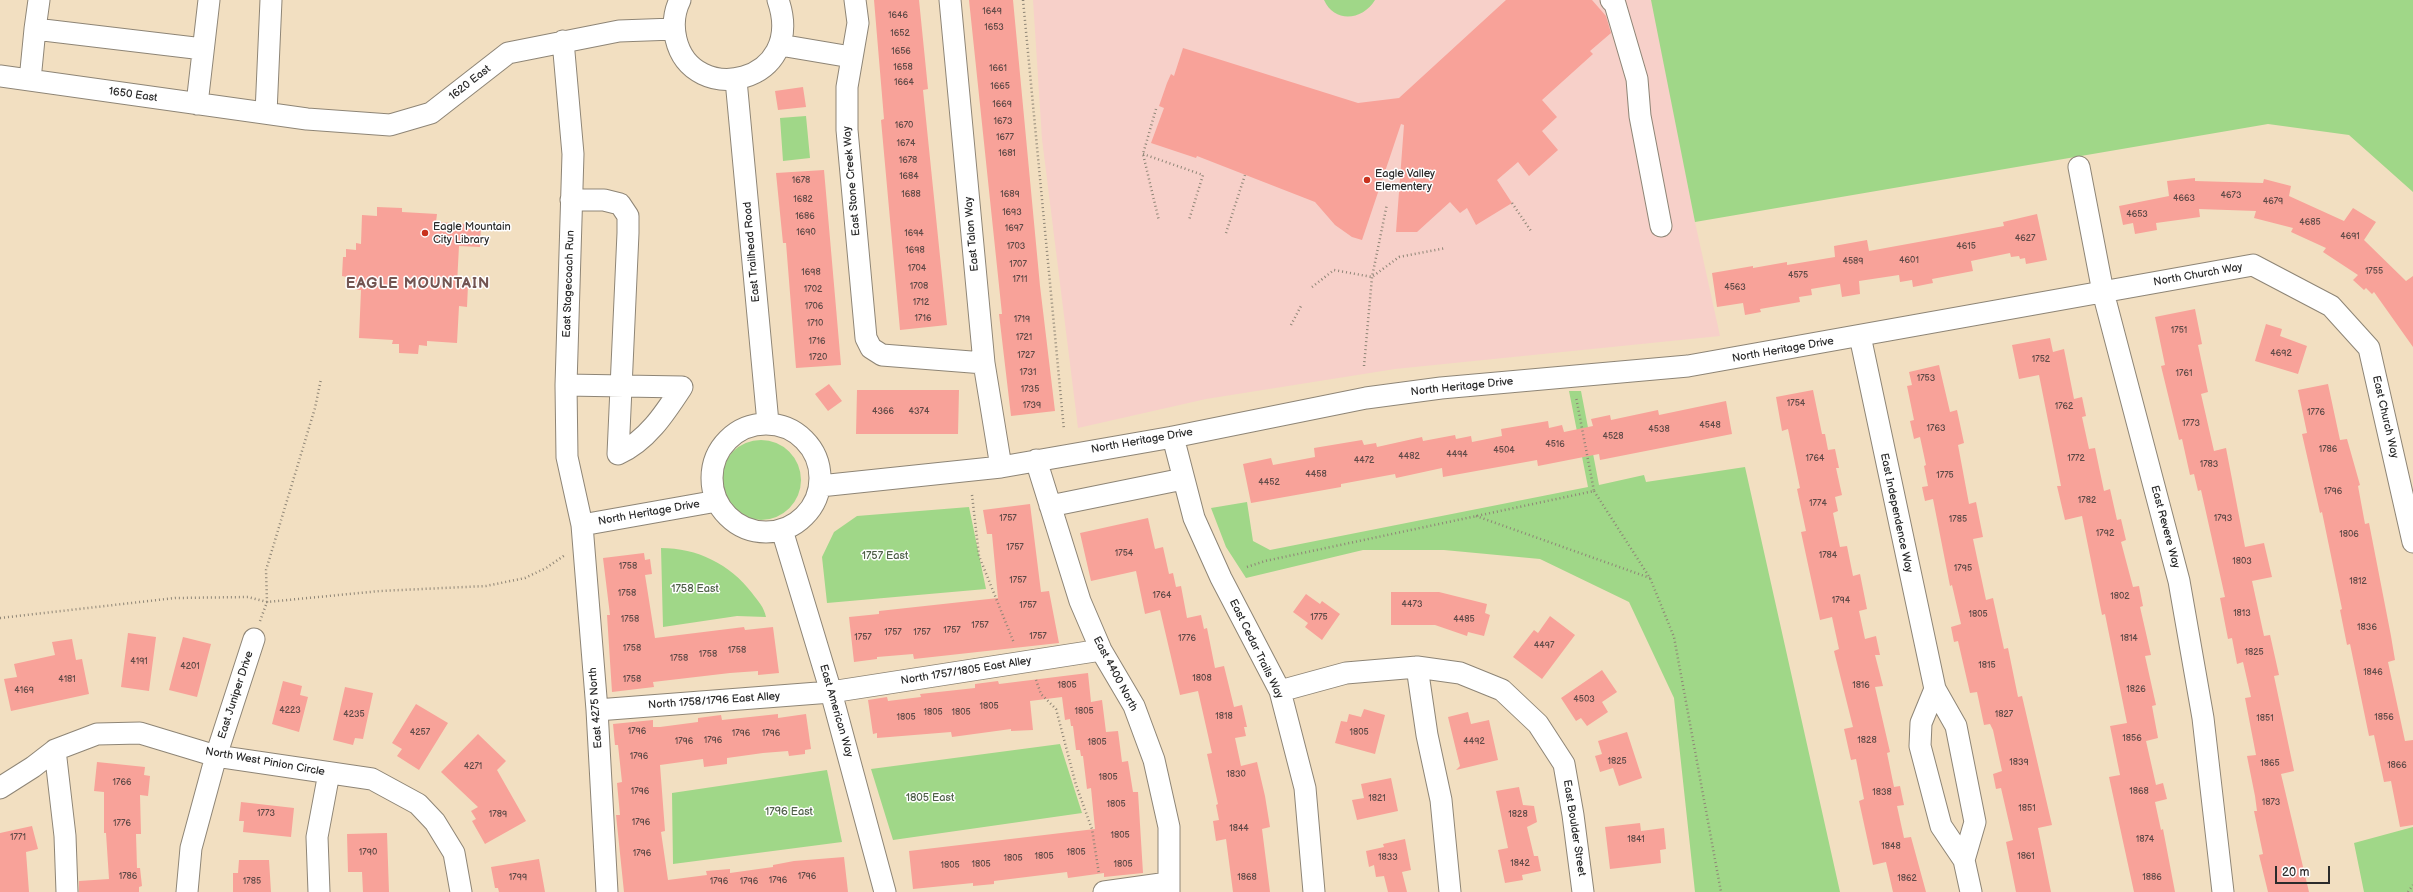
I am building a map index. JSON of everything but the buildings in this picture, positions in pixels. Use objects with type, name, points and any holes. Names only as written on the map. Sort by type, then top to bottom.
[{"type":"street","points":[[30,80],[39,0]]},
{"type":"street","points":[[197,104],[209,0]]},
{"type":"street","points":[[266,113],[271,0]]},
{"type":"street","points":[[680,0],[675,15],[674,29],[678,46],[692,65],[701,73],[718,79],[736,80],[750,76],[762,69],[773,58],[780,45],[784,30],[783,14],[778,0]]},
{"type":"street","name":"East Stone Creek Way","points":[[855,0],[858,23],[847,87],[847,130],[866,338],[871,348],[882,355],[984,363]]},
{"type":"street","name":"East Talon Way","points":[[950,0],[984,363],[1001,467]]},
{"type":"street","points":[[1612,0],[1615,4],[1637,79],[1640,116],[1661,226]]},
{"type":"street","points":[[35,29],[203,49]]},
{"type":"street","name":"1620 East","points":[[266,113],[307,119],[390,125],[431,113],[508,53],[619,31],[674,29]]},
{"type":"street","name":"East Stagecoach Run","points":[[563,41],[573,154],[566,386],[567,457],[582,525]]},
{"type":"street","points":[[780,45],[851,57]]},
{"type":"street","name":"1650 East","points":[[0,76],[266,113]]},
{"type":"street","name":"East Trailhead Road","points":[[736,80],[768,423]]},
{"type":"street","name":"East Revere Way","points":[[2079,167],[2103,292],[2179,581],[2203,718],[2222,892]]},
{"type":"street","points":[[566,386],[621,386],[628,216],[620,204],[604,200],[571,200]]},
{"type":"street","name":"North Church Way","points":[[2103,292],[2253,264],[2331,306]]},
{"type":"street","name":"North Heritage Drive","points":[[820,486],[1001,467],[1173,436],[1366,398],[1441,388],[1688,366],[2103,292]]},
{"type":"street","name":"East Church Way","points":[[2331,306],[2369,348],[2413,542]]},
{"type":"street","name":"East Independence Way","points":[[1860,336],[1935,689],[1956,726],[1975,822],[1964,860]]},
{"type":"street","points":[[768,423],[785,426],[797,433],[813,449],[820,471],[820,486],[816,501],[806,516],[796,524],[782,530],[767,533],[741,526],[724,512],[717,501],[712,475],[715,458],[724,444],[734,434],[749,426],[768,423]]},
{"type":"street","name":"East Cedar Trails Way","points":[[1173,436],[1194,518],[1220,576],[1280,691],[1305,788],[1314,892]]},
{"type":"street","name":"East 4400 North","points":[[1036,460],[1080,601],[1101,650],[1134,706],[1154,760],[1169,827],[1168,887]]},
{"type":"street","points":[[1050,506],[1184,479]]},
{"type":"street","name":"North Heritage Drive","points":[[582,525],[717,501]]},
{"type":"street","name":"East 4275 North","points":[[582,525],[597,710],[607,892]]},
{"type":"street","name":"East American Way","points":[[782,530],[831,692],[885,892]]},
{"type":"street","name":"East Juniper Drive","points":[[187,892],[191,848],[216,756],[254,639]]},
{"type":"street","name":"North 1757/1805 East Alley","points":[[831,692],[1101,650]]},
{"type":"street","points":[[1280,691],[1346,673],[1417,667],[1427,735],[1441,800],[1450,892]]},
{"type":"street","name":"East Boulder Street","points":[[1417,667],[1460,673],[1502,690],[1538,724],[1564,764],[1573,815],[1583,892]]},
{"type":"street","name":"East Independence Way","points":[[1935,689],[1921,723],[1920,746],[1941,826],[1964,860],[1971,892]]},
{"type":"street","name":"North 1758/1796 East Alley","points":[[597,710],[831,692]]},
{"type":"street","name":"North West Pinion Circle","points":[[0,788],[33,768],[55,750],[97,734],[140,733],[216,756],[372,780],[396,791],[418,804],[435,822],[454,853],[461,892]]},
{"type":"street","points":[[55,750],[65,836],[67,892]]},
{"type":"street","points":[[319,892],[316,837],[329,773]]},
{"type":"street","points":[[1103,887],[1168,887]]},
{"type":"path","points":[[1022,0],[1064,430]]},
{"type":"path","points":[[1156,109],[1143,154],[1159,221]]},
{"type":"path","points":[[1143,154],[1203,175],[1189,220]]},
{"type":"path","points":[[1226,233],[1245,175]]},
{"type":"path","points":[[1512,203],[1531,231]]},
{"type":"path","points":[[1364,366],[1372,277],[1387,204]]},
{"type":"path","points":[[1312,288],[1334,270],[1372,277],[1399,258],[1446,248]]},
{"type":"path","points":[[1291,325],[1301,306]]},
{"type":"path","points":[[254,639],[267,602],[266,570],[315,408],[321,379]]},
{"type":"path","points":[[1576,397],[1594,491],[1650,578],[1674,637],[1721,892]]},
{"type":"path","points":[[1247,567],[1265,561],[1594,491]]},
{"type":"path","points":[[972,495],[979,556],[1016,647]]},
{"type":"path","points":[[1475,516],[1650,578]]},
{"type":"path","points":[[0,618],[175,598],[248,597],[267,602],[380,591],[486,586],[525,578],[546,568],[566,555]]},
{"type":"path","points":[[1033,672],[1041,694],[1056,709],[1076,785],[1092,829],[1103,887]]},
{"type":"path","points":[[2408,892],[2413,885]]},
{"type":"shaded area","name":"Eagle Valley Elementery","points":[[1033,0],[1652,0],[1695,222],[1720,336],[1395,369],[1206,399],[1078,428],[1042,139]]},
{"type":"green space","points":[[1324,0],[1375,0],[1364,12],[1356,15],[1342,16],[1329,8]]},
{"type":"green space","points":[[1651,0],[2413,0],[2413,192],[2349,135],[2268,124],[1695,222]]},
{"type":"green space","points":[[806,116],[810,158],[783,161],[780,118]]},
{"type":"green space","points":[[1569,391],[1581,391],[1599,485],[1644,475],[1646,482],[1745,467],[1840,892],[1695,892],[1674,698],[1629,602],[1540,559],[1444,550],[1363,550],[1246,578],[1226,547],[1211,508],[1247,502],[1253,541],[1270,550],[1588,487]]},
{"type":"green space","points":[[761,440],[776,443],[789,452],[798,465],[801,480],[798,495],[789,508],[776,517],[761,520],[746,517],[733,508],[724,495],[721,480],[724,465],[733,452],[746,443]]},
{"type":"green space","name":"1757 East","points":[[969,507],[986,589],[827,603],[822,557],[834,532],[857,516]]},
{"type":"green space","name":"1758 East","points":[[661,548],[687,551],[712,560],[723,566],[734,574],[759,601],[766,617],[737,616],[663,627]]},
{"type":"green space","name":"1805 East","points":[[1060,744],[1082,813],[893,840],[871,769]]},
{"type":"green space","name":"1796 East","points":[[827,770],[842,842],[673,864],[672,793]]},
{"type":"green space","points":[[2413,827],[2413,892],[2364,892],[2354,843]]},
{"type":"place","name":"Eagle Valley Elementery","points":[[1367,180]]},
{"type":"place","name":"Eagle Mountain City Library","points":[[425,233]]},
{"type":"district","name":"EAGLE MOUNTAIN","points":[[418,284]]}]
